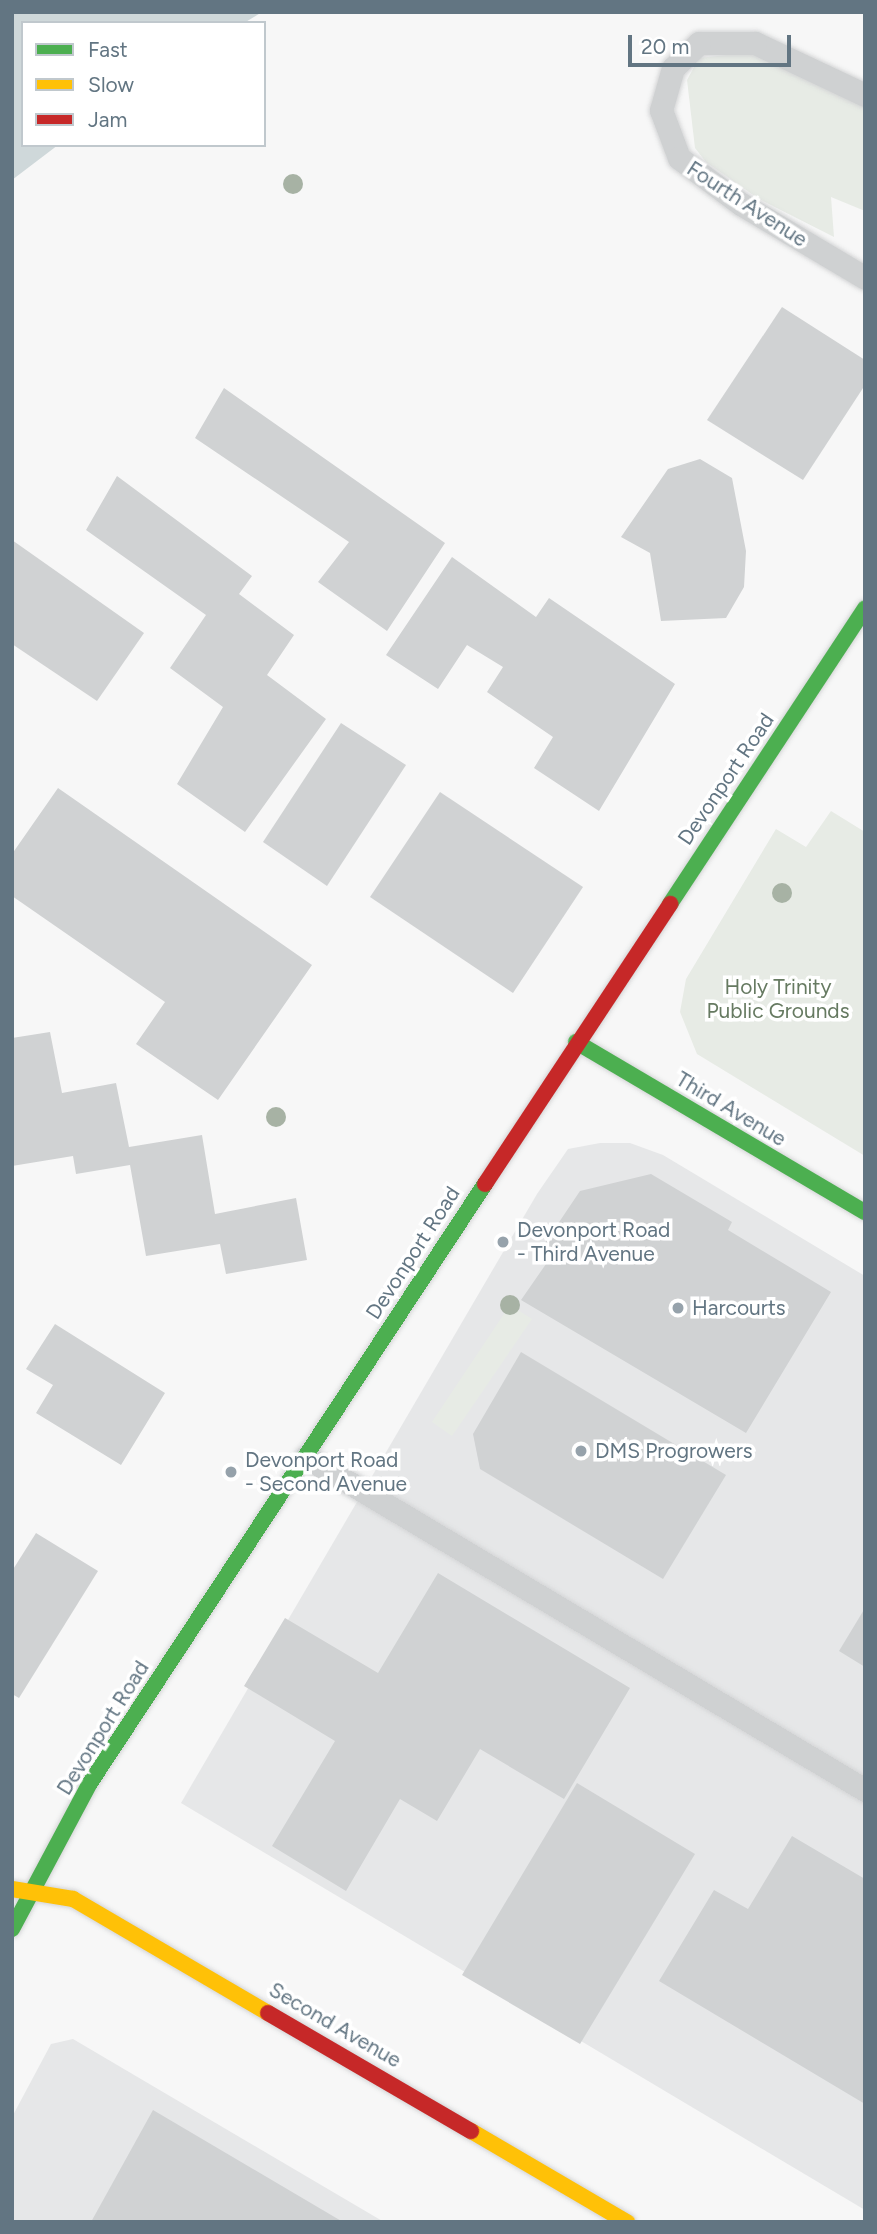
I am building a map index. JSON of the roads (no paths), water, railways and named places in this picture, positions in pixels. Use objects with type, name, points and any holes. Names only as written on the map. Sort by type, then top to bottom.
[{"type":"main road","name":"Devonport Road","points":[[12,1929],[90,1783],[576,1042],[865,608]]},
{"type":"main road","name":"Third Avenue","points":[[576,1042],[865,1212]]},
{"type":"main road","name":"Second Avenue","points":[[12,1888],[73,1899],[627,2222]]},
{"type":"lane","name":"Fourth Avenue","points":[[865,94],[755,43],[699,43],[673,68],[661,110],[679,158],[741,204],[865,278]]},
{"type":"lane","points":[[306,1457],[865,1790]]},
{"type":"place","name":"Devonport Road - Third Avenue","points":[[503,1242]]},
{"type":"place","name":"Harcourts","points":[[678,1308]]},
{"type":"place","name":"DMS Progrowers","points":[[581,1451]]},
{"type":"place","name":"Devonport Road - Second Avenue","points":[[231,1472]]},
{"type":"park label","name":"Holy Trinity Public Grounds","points":[[778,999]]}]
